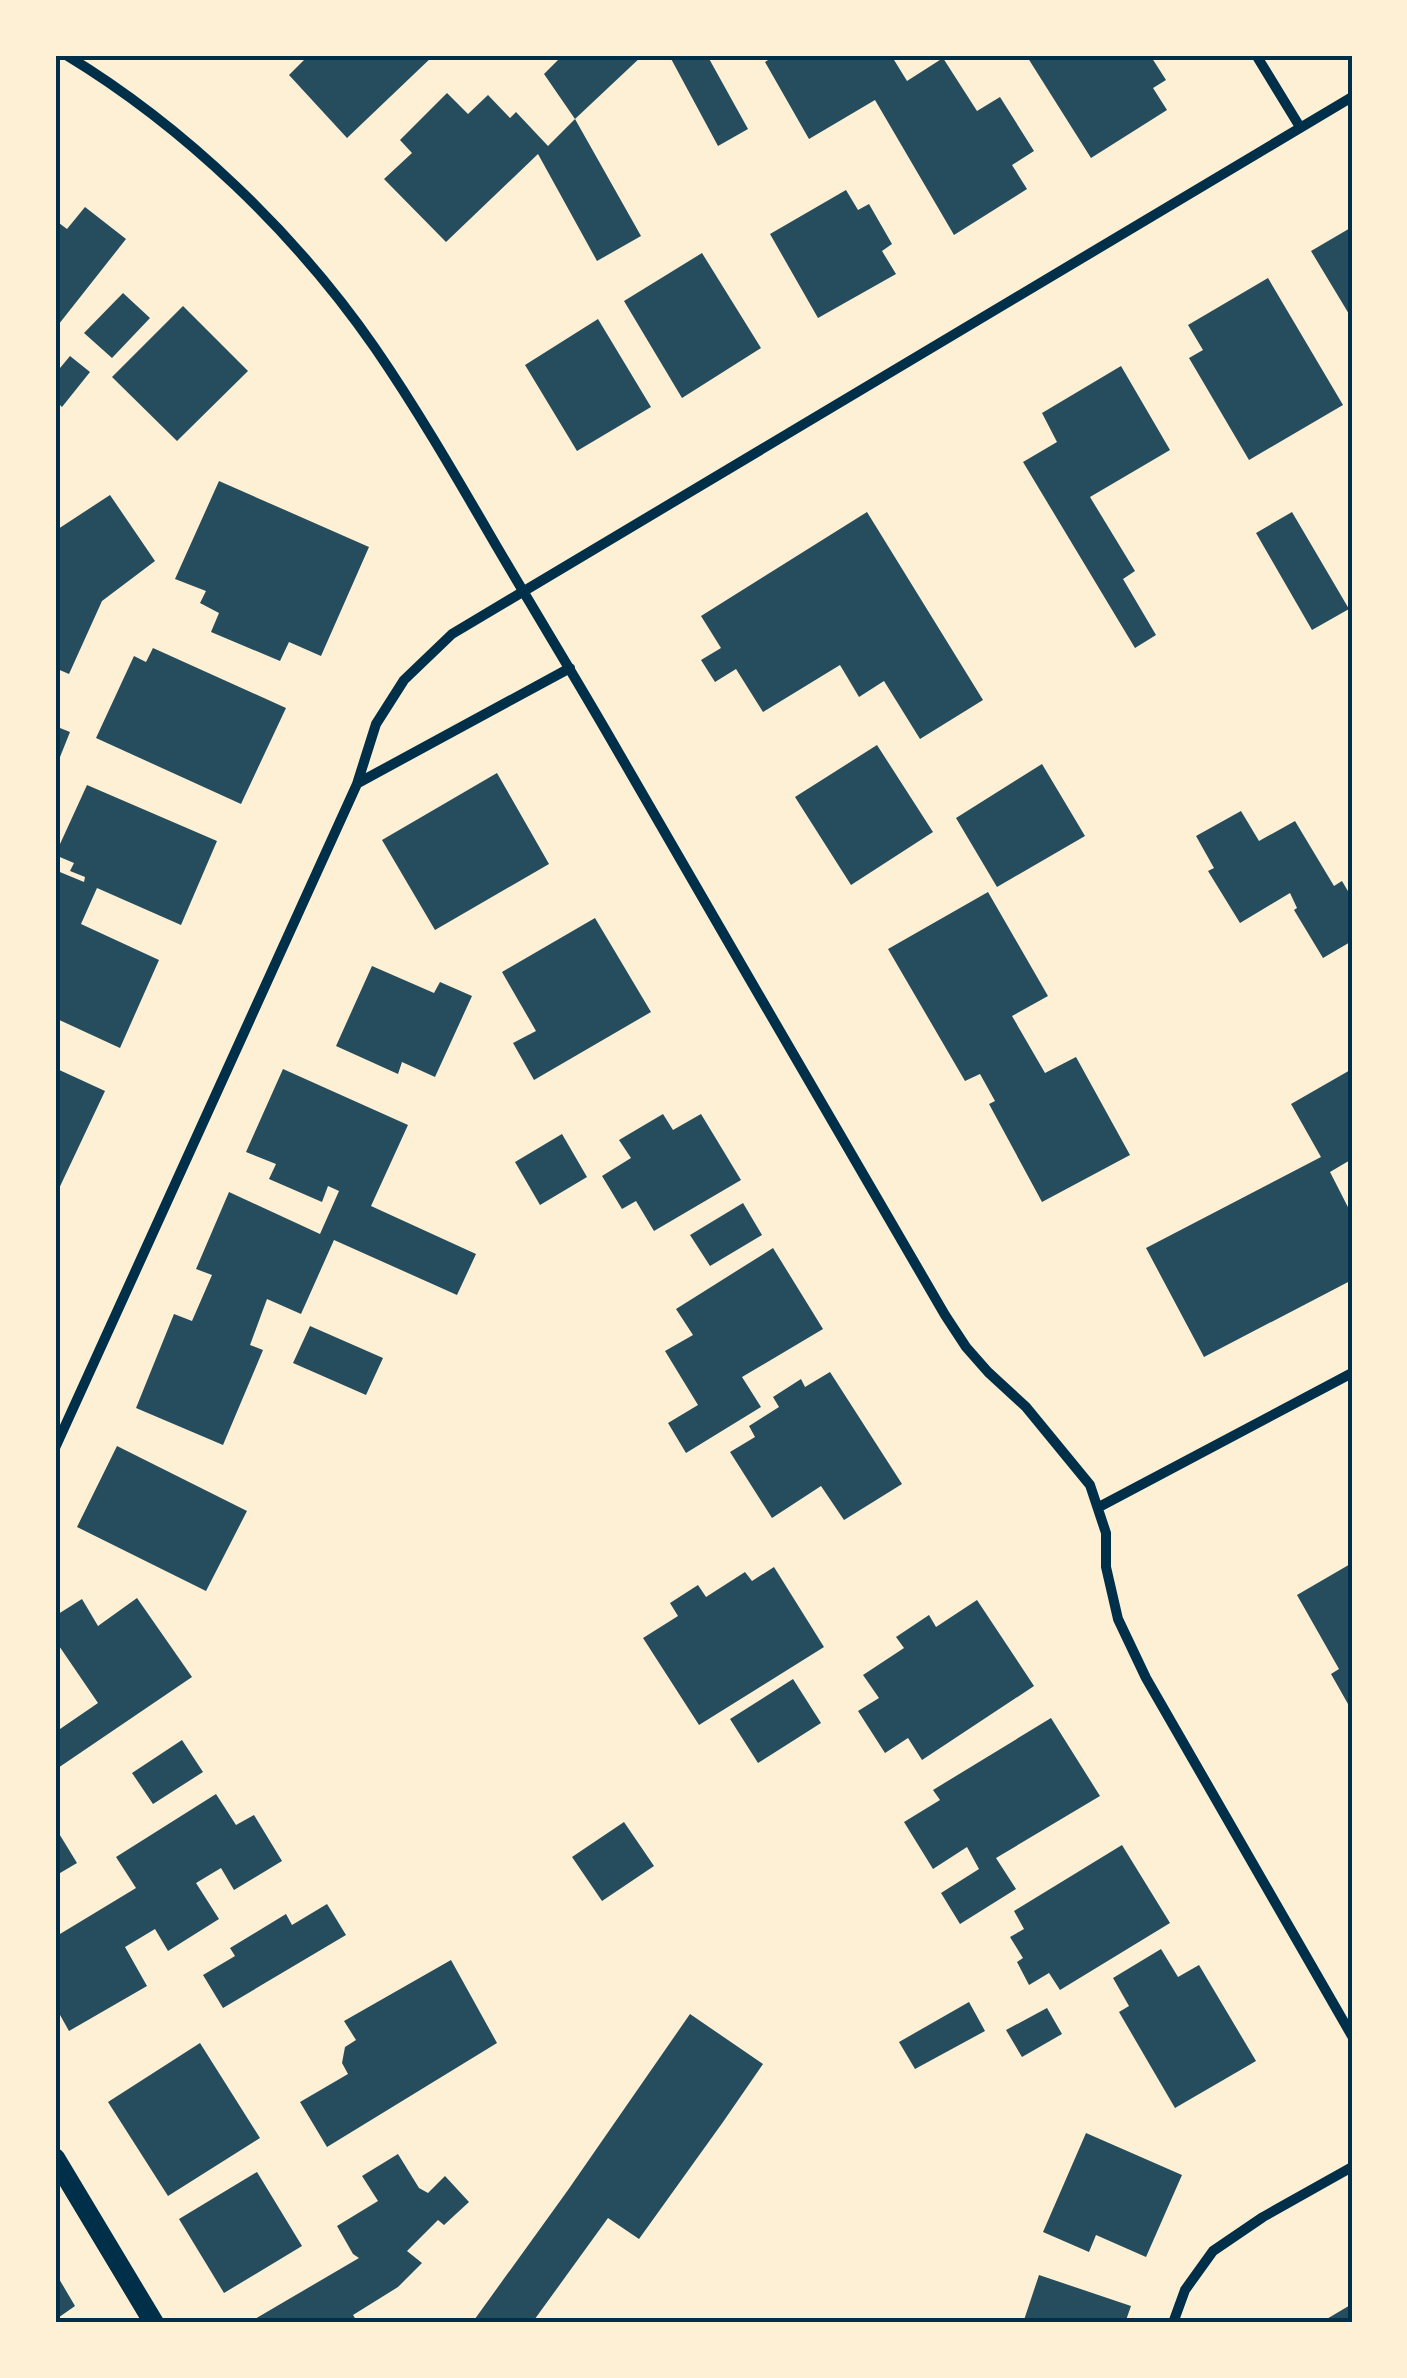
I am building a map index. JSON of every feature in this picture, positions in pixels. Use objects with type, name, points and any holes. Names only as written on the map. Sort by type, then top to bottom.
[{"type":"main road","points":[[55,2158],[154,2323]]},
{"type":"street","points":[[66,55],[162,123],[219,172],[294,246],[384,362],[570,668],[944,1314],[966,1348],[1026,1407],[1090,1485],[1106,1533],[1106,1567],[1118,1619],[1146,1678],[1352,2036]]},
{"type":"street","points":[[1256,55],[1300,128]]},
{"type":"street","points":[[55,1448],[357,784],[376,724],[404,680],[452,634],[1352,97]]},
{"type":"street","points":[[357,784],[570,668]]},
{"type":"street","points":[[1099,1507],[1352,1373]]},
{"type":"street","points":[[1174,2323],[1185,2290],[1213,2251],[1352,2167]]},
{"type":"building","points":[[309,55],[434,55],[347,138],[289,75]]},
{"type":"building","points":[[563,55],[643,55],[575,119],[544,74]]},
{"type":"building","points":[[669,55],[707,55],[748,129],[718,146]]},
{"type":"building","points":[[776,55],[891,55],[907,81],[943,58],[977,111],[1000,97],[1034,151],[1012,165],[1027,189],[954,235],[875,100],[809,139],[765,62]]},
{"type":"building","points":[[1026,55],[1150,55],[1166,80],[1153,88],[1167,110],[1091,158]]},
{"type":"building","points":[[447,93],[468,114],[488,95],[510,118],[516,112],[548,146],[575,119],[641,236],[597,261],[538,154],[446,242],[384,179],[412,153],[400,140]]},
{"type":"building","points":[[846,190],[858,210],[869,204],[892,244],[882,251],[896,274],[818,318],[770,234]]},
{"type":"building","points":[[85,207],[126,239],[55,329],[55,220],[67,229]]},
{"type":"building","points":[[1352,227],[1352,319],[1311,251]]},
{"type":"building","points":[[702,253],[761,348],[682,398],[624,301]]},
{"type":"building","points":[[1268,278],[1343,405],[1249,460],[1189,358],[1203,350],[1188,325]]},
{"type":"building","points":[[123,293],[150,318],[112,358],[84,333]]},
{"type":"building","points":[[183,306],[248,371],[177,441],[112,377]]},
{"type":"building","points":[[598,319],[651,407],[577,451],[525,365]]},
{"type":"building","points":[[70,356],[90,372],[62,407],[55,400],[55,374]]},
{"type":"building","points":[[1121,366],[1170,450],[1090,497],[1135,571],[1123,579],[1156,635],[1135,648],[1023,462],[1057,442],[1042,413]]},
{"type":"building","points":[[219,481],[369,547],[321,656],[289,642],[280,661],[211,632],[219,613],[200,603],[206,591],[175,579]]},
{"type":"building","points":[[110,495],[155,561],[102,601],[69,674],[55,668],[55,531]]},
{"type":"building","points":[[867,512],[983,700],[920,739],[884,681],[859,697],[840,665],[763,712],[736,669],[715,682],[701,660],[721,648],[701,616]]},
{"type":"building","points":[[1292,512],[1349,609],[1312,630],[1256,533]]},
{"type":"building","points":[[153,648],[286,708],[241,804],[96,738],[134,656],[146,662]]},
{"type":"building","points":[[55,726],[70,732],[58,762],[55,760]]},
{"type":"building","points":[[877,745],[933,832],[851,885],[795,797]]},
{"type":"building","points":[[1042,764],[1085,836],[997,887],[956,818]]},
{"type":"building","points":[[497,773],[549,864],[435,930],[382,840]]},
{"type":"building","points":[[87,785],[217,841],[181,925],[97,888],[81,924],[159,960],[120,1048],[55,1018],[55,870],[84,882],[85,877],[70,871],[74,863],[55,855]]},
{"type":"building","points":[[1241,811],[1259,841],[1295,821],[1334,886],[1342,881],[1352,898],[1352,941],[1323,958],[1294,910],[1297,908],[1290,893],[1240,923],[1208,871],[1214,868],[1196,836]]},
{"type":"building","points":[[988,892],[1048,996],[1012,1016],[1045,1073],[1076,1057],[1130,1155],[1042,1202],[989,1104],[995,1101],[980,1074],[965,1081],[888,949]]},
{"type":"building","points":[[595,918],[651,1012],[534,1080],[513,1043],[536,1031],[502,972]]},
{"type":"building","points":[[372,966],[434,993],[440,982],[472,996],[435,1077],[402,1062],[398,1074],[336,1046]]},
{"type":"building","points":[[55,1068],[105,1091],[55,1197]]},
{"type":"building","points":[[283,1069],[408,1125],[371,1206],[476,1254],[457,1295],[334,1240],[301,1314],[267,1299],[250,1345],[263,1350],[223,1445],[136,1408],[174,1314],[192,1321],[212,1275],[196,1269],[229,1192],[320,1234],[339,1191],[328,1186],[322,1202],[269,1179],[276,1164],[246,1152]]},
{"type":"building","points":[[1352,1069],[1352,1159],[1330,1172],[1352,1215],[1352,1280],[1204,1357],[1146,1248],[1321,1157],[1291,1104]]},
{"type":"building","points":[[663,1114],[673,1130],[701,1114],[741,1180],[654,1231],[636,1201],[622,1209],[602,1176],[631,1158],[619,1140]]},
{"type":"building","points":[[562,1134],[587,1177],[540,1205],[515,1162]]},
{"type":"building","points":[[743,1203],[762,1235],[710,1266],[690,1235]]},
{"type":"building","points":[[773,1248],[823,1329],[742,1377],[761,1407],[686,1453],[668,1423],[698,1405],[665,1351],[693,1335],[676,1309]]},
{"type":"building","points":[[310,1326],[383,1358],[366,1395],[293,1363]]},
{"type":"building","points":[[830,1372],[902,1484],[844,1520],[821,1486],[772,1518],[730,1452],[755,1437],[749,1426],[779,1407],[773,1397],[801,1379],[805,1387]]},
{"type":"building","points":[[117,1446],[247,1511],[206,1591],[77,1527]]},
{"type":"building","points":[[1352,1563],[1352,1711],[1331,1674],[1339,1669],[1297,1595]]},
{"type":"building","points":[[774,1567],[824,1647],[699,1725],[643,1638],[678,1616],[670,1603],[698,1585],[706,1597],[745,1572],[752,1581]]},
{"type":"building","points":[[137,1598],[192,1677],[55,1770],[55,1720],[60,1729],[98,1703],[55,1640],[55,1616],[82,1599],[98,1626]]},
{"type":"building","points":[[977,1600],[1034,1686],[922,1760],[908,1738],[885,1753],[858,1711],[879,1698],[863,1675],[904,1648],[896,1637],[929,1615],[936,1627]]},
{"type":"building","points":[[793,1679],[821,1723],[758,1763],[730,1719]]},
{"type":"building","points":[[1051,1718],[1100,1796],[996,1858],[1016,1889],[960,1924],[941,1893],[979,1869],[967,1847],[933,1869],[904,1822],[940,1800],[933,1790]]},
{"type":"building","points":[[182,1740],[203,1772],[153,1804],[132,1773]]},
{"type":"building","points":[[216,1794],[236,1825],[254,1815],[282,1861],[234,1890],[221,1868],[196,1883],[219,1919],[168,1951],[155,1929],[125,1947],[147,1986],[69,2031],[55,2006],[55,1937],[136,1888],[116,1857]]},
{"type":"building","points":[[624,1822],[654,1866],[602,1901],[572,1857]]},
{"type":"building","points":[[55,1827],[77,1863],[55,1876]]},
{"type":"building","points":[[1122,1845],[1170,1923],[1060,1990],[1049,1973],[1029,1985],[1017,1962],[1023,1958],[1010,1937],[1024,1929],[1014,1911]]},
{"type":"building","points":[[327,1904],[346,1935],[223,2008],[203,1975],[235,1956],[230,1948],[286,1914],[292,1925]]},
{"type":"building","points":[[1161,1949],[1178,1977],[1199,1965],[1256,2061],[1175,2108],[1119,2012],[1129,2006],[1113,1978]]},
{"type":"building","points":[[451,1960],[497,2043],[327,2147],[300,2102],[348,2074],[342,2063],[345,2047],[356,2040],[344,2021]]},
{"type":"building","points":[[969,2002],[985,2031],[915,2069],[899,2042]]},
{"type":"building","points":[[1047,2008],[1062,2034],[1022,2057],[1006,2030]]},
{"type":"building","points":[[690,2014],[763,2064],[723,2122],[639,2239],[608,2218],[532,2323],[472,2323],[568,2190]]},
{"type":"building","points":[[200,2043],[260,2138],[168,2196],[108,2102]]},
{"type":"building","points":[[1086,2133],[1182,2175],[1146,2257],[1096,2235],[1089,2252],[1043,2232]]},
{"type":"building","points":[[398,2154],[419,2188],[428,2193],[445,2176],[469,2202],[444,2225],[438,2220],[407,2251],[422,2263],[398,2287],[353,2315],[358,2323],[248,2323],[359,2258],[337,2226],[378,2201],[362,2176]]},
{"type":"building","points":[[257,2172],[302,2246],[224,2293],[179,2219]]},
{"type":"building","points":[[55,2272],[75,2306],[55,2320]]},
{"type":"building","points":[[1039,2275],[1131,2306],[1125,2323],[1023,2323]]},
{"type":"building","points":[[1352,2304],[1352,2323],[1320,2323]]}]
